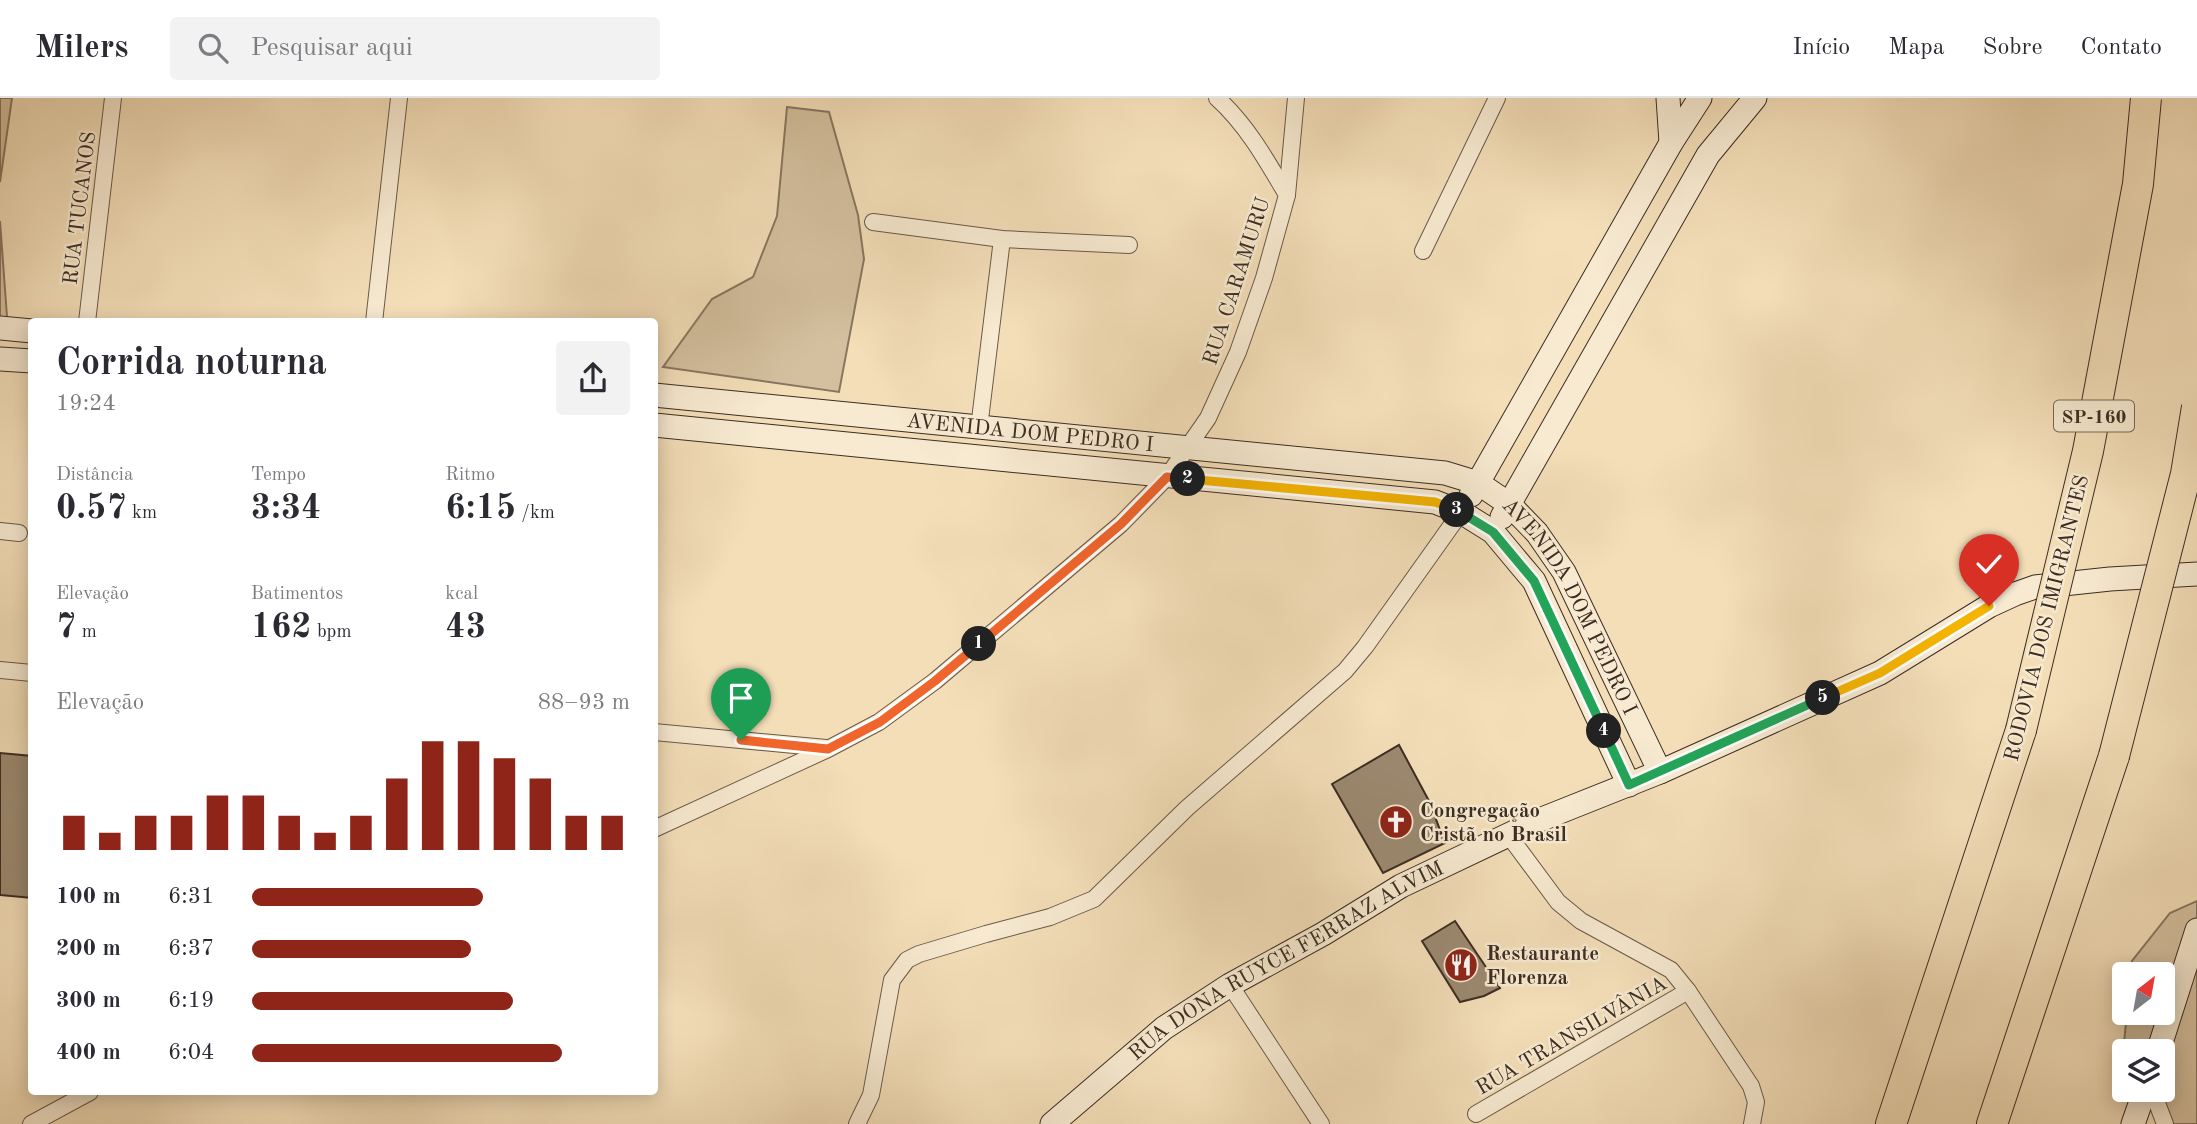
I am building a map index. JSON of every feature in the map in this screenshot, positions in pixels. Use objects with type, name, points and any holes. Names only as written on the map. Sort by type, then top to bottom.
[{"type":"highway","name":"RODOVIA DOS IMIGRANTES","points":[[1891,1124],[2021,730],[2088,451],[2138,184],[2146,98]]},
{"type":"highway","points":[[1992,1124],[2114,756],[2186,474],[2197,407]]},
{"type":"street","name":"RUA TUCANOS","points":[[87,318],[113,98]]},
{"type":"street","points":[[374,318],[399,98]]},
{"type":"street","name":"RUA CARAMURU","points":[[658,828],[880,722],[935,681],[1121,524],[1167,477],[1189,449],[1208,418],[1238,352],[1264,278],[1287,195],[1257,145],[1231,110],[1217,98]]},
{"type":"street","points":[[1287,195],[1296,98]]},
{"type":"street","points":[[1423,251],[1497,98]]},
{"type":"street","points":[[1668,98],[1671,143]]},
{"type":"street","points":[[856,1124],[871,1096],[892,980],[907,960],[919,954],[1050,917],[1094,899],[1187,808],[1345,671],[1365,647],[1461,512],[1671,143],[1700,98]]},
{"type":"street","points":[[1493,532],[1708,155],[1755,98]]},
{"type":"street","points":[[873,222],[1002,239],[1129,245]]},
{"type":"street","points":[[979,428],[1002,239]]},
{"type":"street","points":[[0,328],[28,331]]},
{"type":"street","points":[[0,359],[28,362]]},
{"type":"street","name":"AVENIDA DOM PEDRO I","points":[[658,395],[1445,473],[1478,483],[1509,505],[1537,533],[1564,572],[1660,772]]},
{"type":"street","name":"AVENIDA DOM PEDRO I","points":[[658,425],[1435,502],[1461,512],[1493,532],[1534,581],[1629,785]]},
{"type":"street","points":[[0,531],[19,533]]},
{"type":"street","name":"RUA DONA RUYCE FERRAZ ALVIM","points":[[1052,1124],[1164,1028],[1230,985],[1323,934],[1401,886],[1542,819],[1660,772],[1880,673],[1989,606],[2015,594],[2035,587],[2110,579],[2195,576]]},
{"type":"street","points":[[0,670],[28,673]]},
{"type":"street","points":[[658,732],[828,749]]},
{"type":"street","points":[[1509,836],[1558,902],[1581,921],[1671,970],[1751,1086],[1756,1102],[1752,1124]]},
{"type":"street","points":[[2162,1039],[2197,930]]},
{"type":"street","points":[[1230,985],[1321,1124]]},
{"type":"street","name":"RUA TRANSILVÂNIA","points":[[1476,1114],[1688,991]]},
{"type":"street","points":[[32,1124],[85,1095]]},
{"type":"street","points":[[2133,1124],[2141,1102]]},
{"type":"street","points":[[2157,1102],[2165,1124]]},
{"type":"shaded area","points":[[0,98],[12,98],[0,182]]},
{"type":"shaded area","points":[[787,107],[829,112],[858,215],[864,259],[839,392],[663,367],[712,299],[753,277],[777,216]]},
{"type":"shaded area","points":[[0,221],[7,317],[0,317]]},
{"type":"shaded area","points":[[2197,901],[2197,1124],[2174,1124],[2151,1102],[2175,1102],[2175,1039],[2124,1039],[2126,1026],[2175,1026],[2175,962],[2132,962],[2170,913]]},
{"type":"building","name":"Congregação Cristã no Brasil","points":[[1399,745],[1429,801],[1445,843],[1383,873],[1332,784]]},
{"type":"building","points":[[0,753],[28,756],[28,898],[0,895]]},
{"type":"building","name":"Restaurante Florenza","points":[[1455,921],[1500,988],[1484,996],[1460,1002],[1422,941]]},
{"type":"place","name":"Congregação Cristã no Brasil","points":[[1396,822]]},
{"type":"place","name":"Restaurante Florenza","points":[[1461,965]]},
{"type":"route","points":[[741,740],[828,749],[880,722],[935,681],[1121,524],[1167,477],[1435,502],[1461,512],[1493,532],[1534,581],[1629,785],[1880,673],[1989,606]]}]
